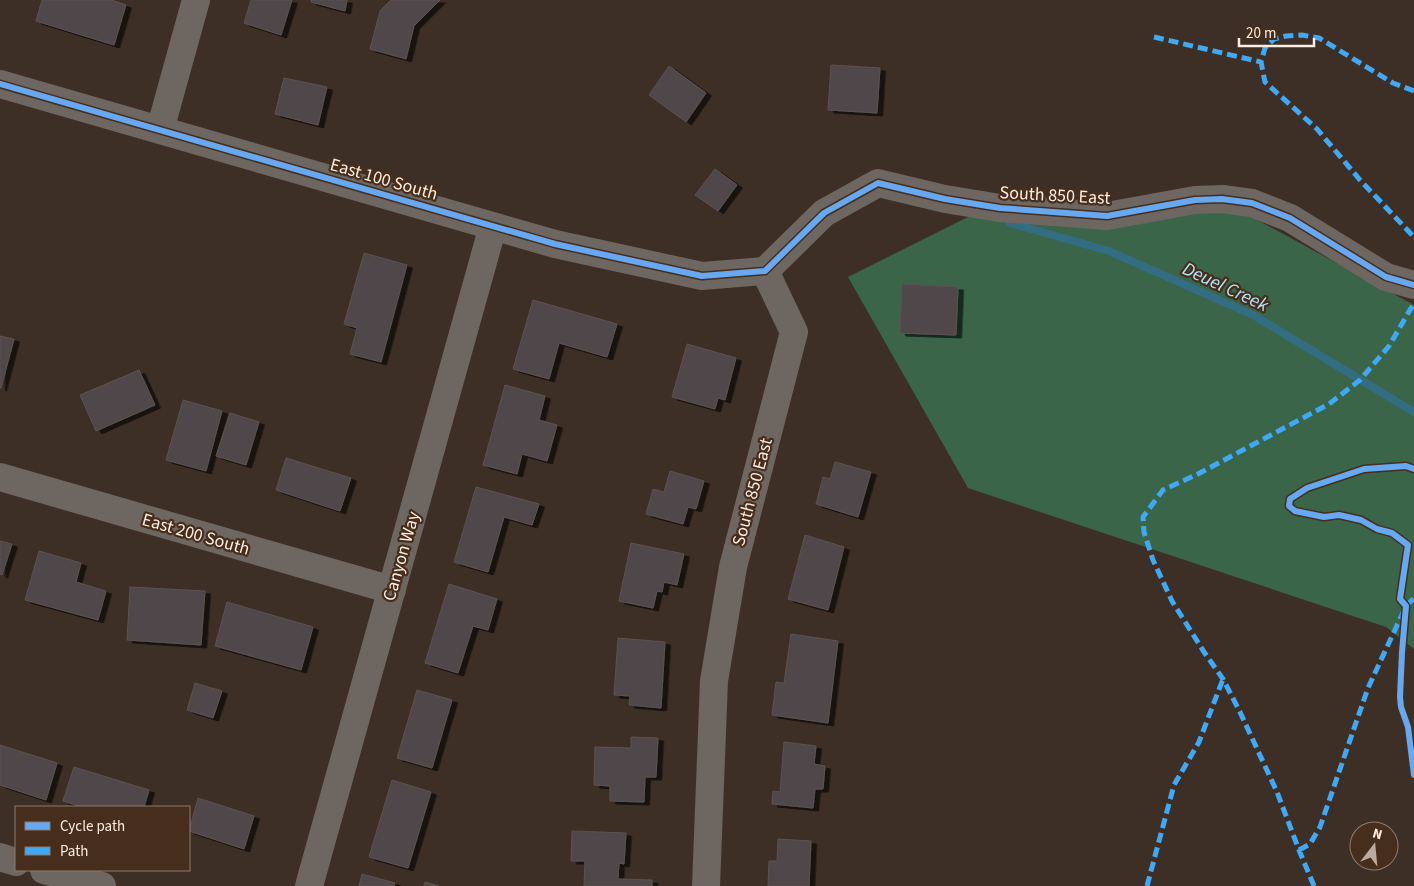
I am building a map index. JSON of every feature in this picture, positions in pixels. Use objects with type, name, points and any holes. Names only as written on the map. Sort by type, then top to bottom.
[{"type":"street","points":[[160,130],[196,0]]},
{"type":"street","name":"East 100 South","points":[[0,84],[555,244],[702,276],[765,270]]},
{"type":"street","name":"South 850 East","points":[[706,886],[714,681],[733,567],[794,332],[765,270],[824,212],[878,183],[945,199],[1000,208],[1108,216],[1195,200],[1222,199],[1252,203],[1290,218],[1386,277],[1414,285]]},
{"type":"street","name":"Canyon Way","points":[[309,886],[493,226]]},
{"type":"street","name":"East 200 South","points":[[0,477],[392,590]]},
{"type":"street","points":[[0,857],[15,862]]},
{"type":"street","points":[[48,871],[102,886]]},
{"type":"green space","points":[[1226,203],[1414,305],[1414,649],[1386,627],[968,488],[848,277],[994,204]]},
{"type":"building","points":[[42,0],[111,0],[126,5],[114,45],[36,21]]},
{"type":"building","points":[[251,0],[292,0],[281,35],[244,23]]},
{"type":"building","points":[[311,0],[347,0],[345,11],[311,2]]},
{"type":"building","points":[[391,0],[440,0],[414,26],[406,59],[370,49],[380,11]]},
{"type":"building","points":[[831,65],[880,68],[877,113],[828,110]]},
{"type":"building","points":[[669,66],[706,93],[686,122],[649,95]]},
{"type":"building","points":[[284,78],[327,87],[318,125],[275,114]]},
{"type":"building","points":[[715,169],[737,185],[718,211],[695,195]]},
{"type":"building","points":[[364,253],[407,265],[381,362],[350,354],[357,328],[344,324]]},
{"type":"building","points":[[902,284],[958,287],[956,335],[900,333]]},
{"type":"building","points":[[533,300],[617,324],[607,357],[559,343],[549,379],[513,369]]},
{"type":"building","points":[[0,336],[14,339],[1,388],[0,388]]},
{"type":"building","points":[[687,344],[736,358],[725,400],[718,398],[715,409],[672,397]]},
{"type":"building","points":[[139,370],[155,405],[96,431],[80,395]]},
{"type":"building","points":[[505,385],[545,396],[539,420],[557,425],[547,461],[522,454],[517,474],[483,465]]},
{"type":"building","points":[[183,400],[222,411],[206,471],[166,460]]},
{"type":"building","points":[[230,413],[259,422],[246,465],[216,456]]},
{"type":"building","points":[[286,458],[351,478],[340,511],[276,490]]},
{"type":"building","points":[[835,462],[871,472],[858,517],[816,504],[823,477],[830,479]]},
{"type":"building","points":[[670,471],[704,481],[696,509],[688,507],[683,524],[646,514],[653,489],[664,492]]},
{"type":"building","points":[[476,487],[539,504],[532,525],[504,517],[488,572],[454,562]]},
{"type":"building","points":[[805,535],[844,547],[828,610],[788,599]]},
{"type":"building","points":[[0,541],[12,544],[2,575],[0,574]]},
{"type":"building","points":[[631,543],[684,554],[677,585],[664,582],[662,592],[657,591],[653,608],[619,601]]},
{"type":"building","points":[[39,551],[81,563],[76,582],[106,591],[98,620],[25,600]]},
{"type":"building","points":[[449,584],[497,599],[488,630],[473,626],[458,673],[425,663]]},
{"type":"building","points":[[130,587],[205,591],[201,645],[127,640]]},
{"type":"building","points":[[227,602],[313,627],[301,670],[215,646]]},
{"type":"building","points":[[791,634],[838,641],[828,723],[772,715],[776,682],[784,683]]},
{"type":"building","points":[[618,638],[665,642],[661,708],[629,705],[630,696],[614,695]]},
{"type":"building","points":[[195,683],[222,691],[213,718],[187,710]]},
{"type":"building","points":[[417,690],[452,700],[432,768],[397,758]]},
{"type":"building","points":[[631,737],[658,738],[656,777],[645,777],[644,802],[610,801],[610,786],[594,785],[595,747],[631,748]]},
{"type":"building","points":[[784,742],[816,746],[814,764],[825,766],[823,789],[815,789],[813,808],[772,804],[773,791],[780,792]]},
{"type":"building","points":[[0,745],[57,763],[46,800],[0,785]]},
{"type":"building","points":[[74,767],[149,790],[144,806],[79,806],[63,801]]},
{"type":"building","points":[[392,780],[431,792],[408,868],[369,857]]},
{"type":"building","points":[[198,798],[254,816],[244,849],[190,831]]},
{"type":"building","points":[[572,831],[626,833],[624,864],[619,863],[618,879],[652,880],[652,886],[584,886],[585,861],[571,861]]},
{"type":"building","points":[[778,839],[811,841],[809,886],[768,886],[769,861],[777,861]]},
{"type":"building","points":[[362,874],[395,883],[394,886],[359,886]]},
{"type":"building","points":[[425,882],[439,886],[424,886]]},
{"type":"waterway","name":"Deuel Creek","points":[[1010,223],[1109,251],[1253,315],[1414,412]]},
{"type":"marked path","points":[[1414,91],[1393,83],[1319,38],[1302,35],[1274,39],[1265,48],[1261,62],[1265,82],[1317,129],[1360,180],[1414,237]]},
{"type":"marked path","points":[[1154,37],[1261,62]]},
{"type":"marked path","points":[[1314,886],[1277,792],[1240,712],[1223,679],[1172,601],[1153,560],[1144,532],[1143,517],[1163,490],[1198,474],[1329,404],[1360,380],[1389,346],[1414,303]]},
{"type":"marked path","points":[[1299,850],[1310,844],[1320,827],[1368,688],[1406,606],[1414,598]]},
{"type":"marked path","points":[[1147,886],[1174,785],[1199,742],[1223,679]]},
{"type":"cycle path","points":[[0,84],[555,244],[702,276],[765,271],[824,213],[878,183],[945,199],[1000,208],[1107,216],[1195,200],[1222,199],[1252,203],[1290,218],[1386,277],[1414,285]]},
{"type":"cycle path","points":[[1414,469],[1406,466],[1364,469],[1307,488],[1290,499],[1289,506],[1295,511],[1324,517],[1339,515],[1361,520],[1377,529],[1392,533],[1408,545],[1400,599],[1406,606],[1400,697],[1401,707],[1408,727],[1414,775]]}]
